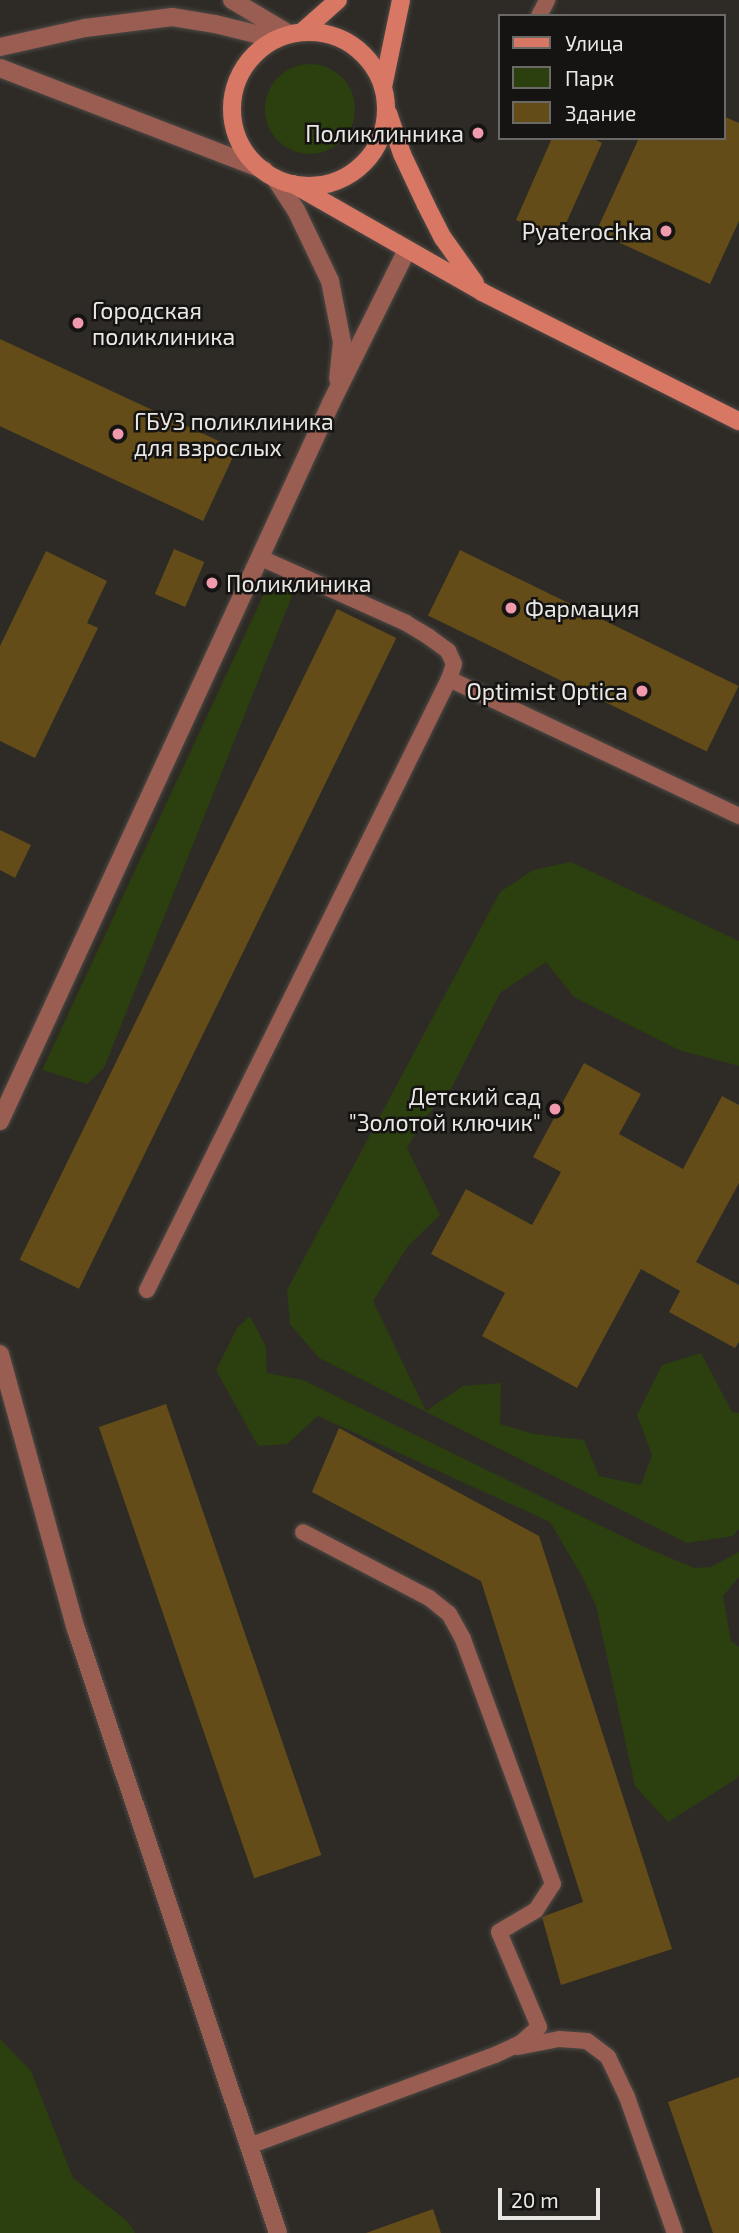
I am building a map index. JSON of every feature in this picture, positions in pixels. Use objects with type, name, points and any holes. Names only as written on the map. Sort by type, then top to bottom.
[{"type":"street","points":[[232,0],[289,35]]},
{"type":"street","points":[[331,403],[341,361],[338,312],[317,250],[270,174],[241,144],[235,128],[234,93],[249,61],[338,0]]},
{"type":"street","points":[[383,87],[401,0]]},
{"type":"street","points":[[0,47],[85,28],[172,17],[289,35],[323,33],[343,40],[360,52],[374,68],[383,87],[386,108],[402,154],[438,227],[482,292]]},
{"type":"street","points":[[0,68],[293,184],[482,292],[739,421]]},
{"type":"street","points":[[293,184],[313,186],[332,182],[365,162],[380,137],[386,108]]},
{"type":"street","points":[[0,1121],[331,403],[407,250]]},
{"type":"street","points":[[0,1354],[76,1629],[278,2233]]},
{"type":"lane","points":[[147,1290],[449,679],[454,664],[448,651],[406,624],[261,558]]},
{"type":"lane","points":[[449,679],[739,816]]},
{"type":"lane","points":[[249,2146],[522,2043],[539,2028],[499,1932],[536,1910],[553,1884],[463,1639],[449,1614],[429,1598],[303,1532]]},
{"type":"lane","points":[[505,2050],[559,2039],[587,2041],[608,2057],[627,2097],[674,2233]]},
{"type":"green space","points":[[310,64],[327,67],[342,77],[352,92],[355,109],[352,126],[342,141],[327,151],[310,154],[293,151],[278,141],[268,126],[265,109],[268,92],[278,77],[293,67]]},
{"type":"green space","points":[[270,581],[294,591],[104,1068],[87,1084],[42,1070]]},
{"type":"green space","points":[[571,862],[739,941],[739,1066],[679,1050],[574,997],[546,962],[500,993],[451,1089],[424,1119],[407,1148],[440,1215],[408,1246],[373,1301],[426,1411],[463,1386],[501,1383],[500,1424],[534,1434],[584,1440],[599,1476],[641,1485],[652,1455],[637,1415],[662,1365],[701,1353],[732,1412],[739,1413],[739,1529],[733,1536],[687,1543],[319,1358],[290,1324],[287,1290],[500,892],[533,870]]},
{"type":"green space","points":[[250,1316],[266,1347],[267,1373],[303,1380],[642,1546],[694,1568],[711,1567],[739,1552],[739,1577],[723,1596],[731,1641],[739,1647],[739,1775],[736,1779],[668,1822],[635,1786],[596,1606],[582,1576],[550,1522],[318,1416],[287,1444],[258,1446],[216,1370],[237,1328]]},
{"type":"green space","points":[[0,2039],[31,2071],[73,2178],[128,2222],[135,2233],[0,2233]]},
{"type":"building","points":[[725,117],[739,123],[739,221],[710,284],[596,232],[638,140],[725,140]]},
{"type":"building","points":[[551,140],[596,140],[602,143],[559,239],[516,220]]},
{"type":"building","name":"ГБУЗ поликлиника для взрослых","points":[[0,339],[237,449],[203,521],[0,426]]},
{"type":"building","points":[[174,549],[204,562],[185,607],[155,594]]},
{"type":"building","points":[[460,550],[739,686],[707,752],[428,616]]},
{"type":"building","points":[[46,551],[107,581],[87,623],[98,628],[35,758],[0,741],[0,646]]},
{"type":"building","points":[[337,609],[396,638],[79,1289],[20,1260]]},
{"type":"building","points":[[0,830],[31,845],[15,878],[0,870]]},
{"type":"building","points":[[584,1063],[641,1094],[619,1134],[683,1169],[722,1096],[739,1105],[739,1183],[696,1262],[739,1285],[739,1342],[735,1348],[669,1312],[680,1291],[641,1269],[577,1388],[482,1336],[505,1293],[431,1254],[466,1189],[532,1225],[561,1172],[533,1157]]},
{"type":"building","points":[[166,1404],[321,1855],[254,1878],[99,1427]]},
{"type":"building","points":[[339,1428],[539,1536],[672,1949],[561,1985],[542,1917],[583,1902],[481,1581],[312,1492]]},
{"type":"building","points":[[739,2077],[739,2233],[713,2233],[668,2102]]},
{"type":"building","points":[[433,2209],[441,2233],[366,2233]]},
{"type":"place","name":"Поликлинника","points":[[478,133]]},
{"type":"place","name":"Pyaterochka","points":[[666,231]]},
{"type":"place","name":"Городская поликлиника","points":[[78,323]]},
{"type":"place","name":"ГБУЗ поликлиника для взрослых","points":[[118,434]]},
{"type":"place","name":"Поликлиника","points":[[212,583]]},
{"type":"place","name":"Фармация","points":[[511,608]]},
{"type":"place","name":"Optimist Optica","points":[[642,691]]},
{"type":"place","name":"Детский сад \"Золотой ключик\"","points":[[555,1109]]}]
